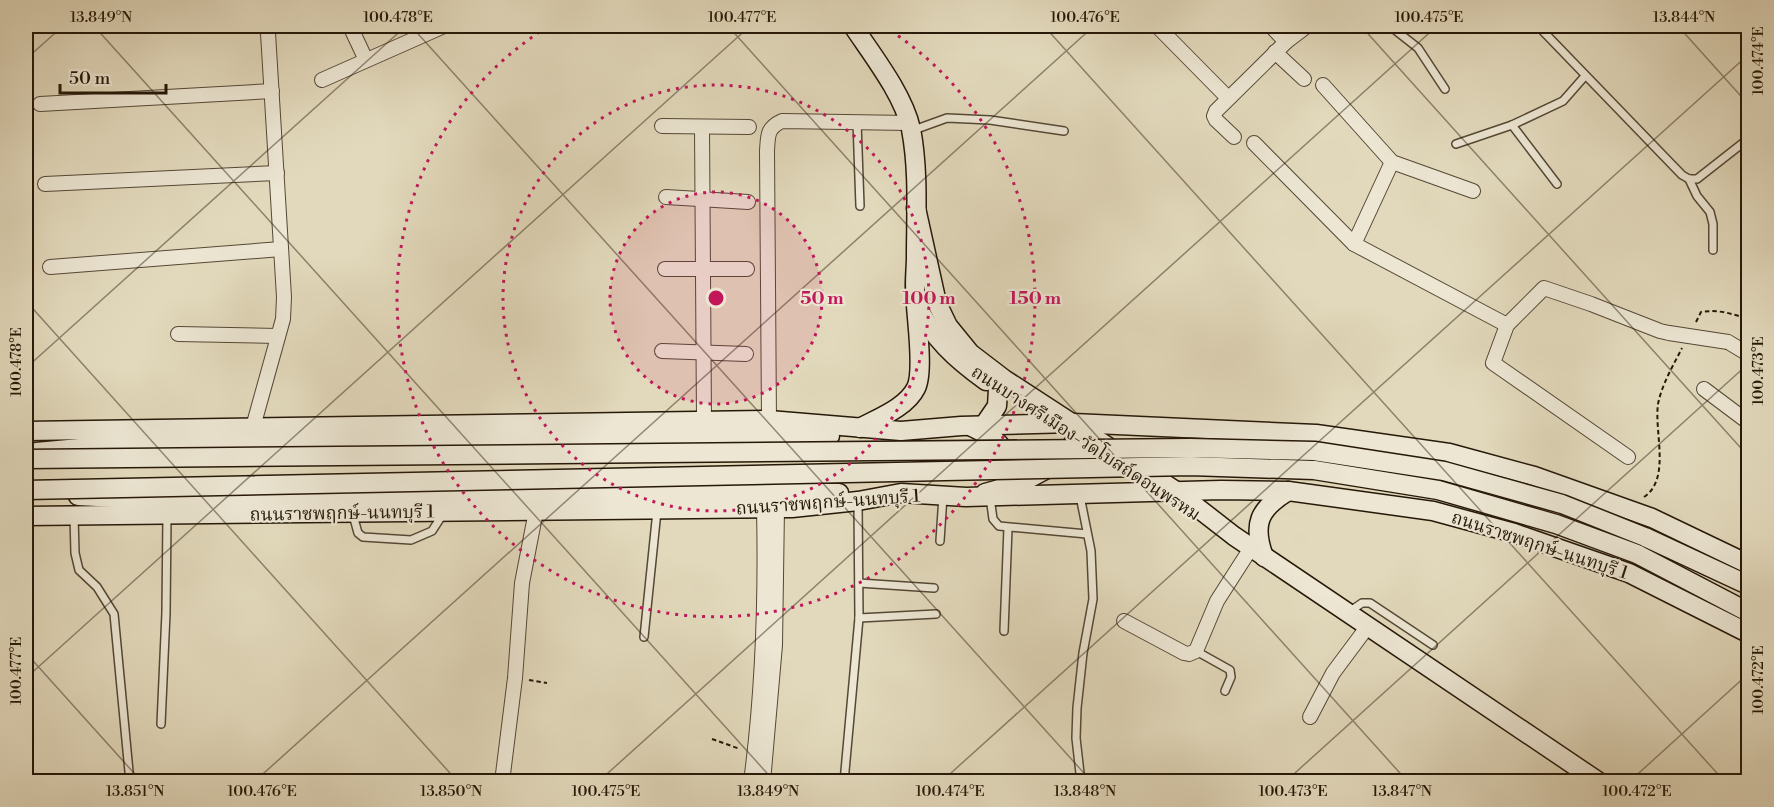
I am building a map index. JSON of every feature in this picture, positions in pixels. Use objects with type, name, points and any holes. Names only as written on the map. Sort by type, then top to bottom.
[{"type":"street","points":[[253,427],[283,319],[284,297],[268,33],[265,26]]},
{"type":"street","points":[[350,26],[366,60]]},
{"type":"street","points":[[322,80],[444,26]]},
{"type":"street","name":"ถนนบางศรีเมือง-วัดโบสถ์ดอนพรหม","points":[[853,26],[898,97],[910,127],[915,172],[916,302],[937,338],[963,364],[1053,424]]},
{"type":"street","points":[[1157,26],[1228,98]]},
{"type":"street","points":[[1271,26],[1286,42]]},
{"type":"street","points":[[1234,137],[1214,116],[1216,111],[1275,52],[1307,26]]},
{"type":"street","points":[[1275,52],[1304,79]]},
{"type":"street","points":[[1323,86],[1392,162],[1473,191]]},
{"type":"street","points":[[40,104],[272,91]]},
{"type":"street","points":[[769,420],[767,162],[769,134],[773,125],[782,121],[857,122],[910,127]]},
{"type":"street","points":[[662,126],[749,127]]},
{"type":"street","points":[[702,127],[704,420]]},
{"type":"street","points":[[1254,143],[1354,244],[1507,325]]},
{"type":"street","points":[[1354,244],[1392,162]]},
{"type":"street","points":[[45,184],[277,173]]},
{"type":"street","points":[[666,197],[748,202]]},
{"type":"street","name":"ถนนบางศรีเมือง-วัดโบสถ์ดอนพรหม","points":[[916,208],[937,303],[948,326],[970,353],[1155,492],[1234,536]]},
{"type":"street","points":[[50,267],[281,249]]},
{"type":"street","points":[[665,268],[747,269]]},
{"type":"street","points":[[1628,457],[1493,363],[1507,325],[1544,288],[1591,303],[1660,331],[1728,342],[1749,354]]},
{"type":"street","points":[[860,428],[903,403],[916,389],[920,375],[916,302]]},
{"type":"street","points":[[178,334],[278,336]]},
{"type":"street","points":[[662,351],[746,354]]},
{"type":"street","points":[[977,426],[997,406],[998,389]]},
{"type":"street","points":[[1704,389],[1749,422]]},
{"type":"street","points":[[26,430],[769,420],[900,431]]},
{"type":"street","points":[[26,453],[134,443],[650,436],[814,437],[977,426],[1053,424],[1075,431],[1210,429],[1316,434],[1449,453],[1534,476],[1652,518],[1749,564]]},
{"type":"street","points":[[977,426],[993,436],[1005,452],[1008,469],[988,494]]},
{"type":"street","points":[[1206,491],[1195,476],[1191,457],[1196,444],[1210,429]]},
{"type":"street","points":[[988,494],[1030,478],[1058,463],[1075,431]]},
{"type":"street","name":"ถนนบางศรีเมือง-วัดโบสถ์ดอนพรหม","points":[[1075,431],[1176,491],[1257,552],[1599,782]]},
{"type":"street","points":[[26,459],[1178,448],[1314,451],[1444,471],[1562,504],[1645,537],[1749,585]]},
{"type":"street","name":"ถนนราชพฤกษ์-นนทบุรี 1","points":[[26,492],[1190,466],[1314,470],[1438,490],[1557,524],[1637,554],[1749,612]]},
{"type":"street","points":[[1124,621],[1184,652],[1189,654],[1196,651],[1217,601],[1257,552],[1258,525],[1262,512],[1288,491]]},
{"type":"street","name":"ถนนราชพฤกษ์-นนทบุรี 1","points":[[26,516],[536,510],[655,501],[771,508],[858,501],[901,493],[943,496],[1288,491],[1432,511],[1514,533],[1629,573],[1749,633]]},
{"type":"street","points":[[26,492],[156,500],[655,501],[901,493]]},
{"type":"street","points":[[751,782],[760,703],[771,508]]},
{"type":"street","points":[[763,782],[775,645],[771,508]]},
{"type":"street","points":[[502,782],[515,678],[522,583],[536,510]]},
{"type":"street","points":[[1310,717],[1334,673],[1368,626]]},
{"type":"lane","points":[[1390,26],[1418,48],[1444,89]]},
{"type":"lane","points":[[1538,26],[1682,175],[1689,179],[1697,179],[1749,139]]},
{"type":"lane","points":[[1456,144],[1512,125],[1563,101],[1585,76]]},
{"type":"lane","points":[[910,127],[947,118],[990,120],[1064,131]]},
{"type":"lane","points":[[857,122],[860,206]]},
{"type":"lane","points":[[1512,125],[1557,184]]},
{"type":"lane","points":[[1689,179],[1697,196],[1710,212],[1713,224],[1713,250]]},
{"type":"lane","points":[[988,494],[993,519],[999,526],[1088,534]]},
{"type":"lane","points":[[1079,494],[1091,551],[1093,599],[1083,653],[1077,708],[1076,738],[1081,782]]},
{"type":"lane","points":[[940,541],[943,496]]},
{"type":"lane","points":[[644,637],[655,501]]},
{"type":"lane","points":[[844,782],[859,618],[858,501]]},
{"type":"lane","points":[[352,513],[358,533],[363,537],[411,540],[432,531],[444,512]]},
{"type":"lane","points":[[161,724],[166,613],[167,515]]},
{"type":"lane","points":[[74,516],[75,554],[79,570],[97,587],[114,614],[130,782]]},
{"type":"lane","points":[[1004,631],[1008,528]]},
{"type":"lane","points":[[859,583],[934,588]]},
{"type":"lane","points":[[1348,612],[1362,603],[1370,603],[1433,645]]},
{"type":"lane","points":[[859,618],[936,614]]},
{"type":"lane","points":[[1196,651],[1230,670],[1231,677],[1225,691]]},
{"type":"path","points":[[1694,324],[1701,312],[1713,310],[1749,319]]},
{"type":"path","points":[[1640,500],[1652,492],[1655,487],[1661,459],[1657,430],[1658,404],[1664,383],[1685,342]]},
{"type":"path","points":[[515,678],[547,683]]},
{"type":"path","points":[[712,739],[754,755]]}]
